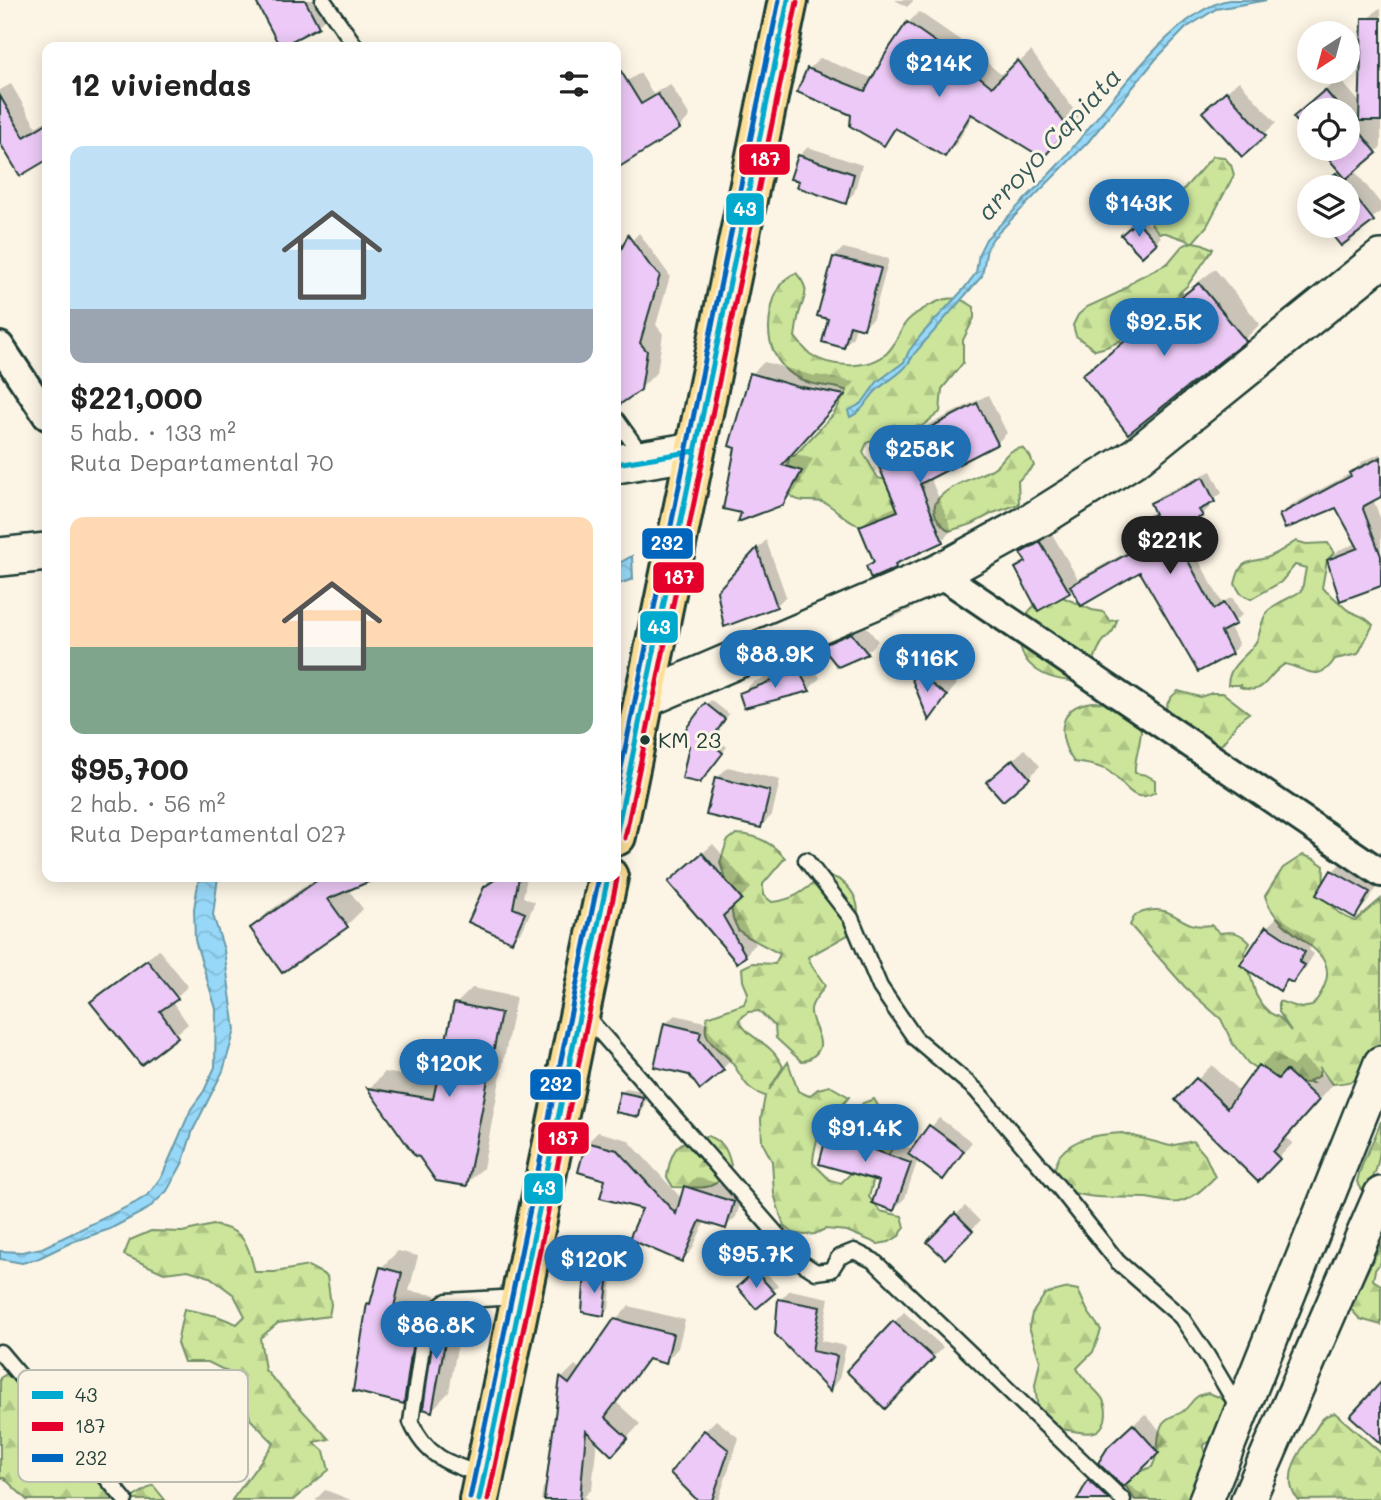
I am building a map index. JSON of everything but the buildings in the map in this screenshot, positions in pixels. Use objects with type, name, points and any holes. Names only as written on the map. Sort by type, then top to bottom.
[{"type":"main road","points":[[621,812],[788,0]]},
{"type":"main road","points":[[644,699],[939,573],[1034,521],[1137,456],[1381,259]]},
{"type":"main road","points":[[630,462],[695,452]]},
{"type":"main road","points":[[0,557],[42,553]]},
{"type":"main road","points":[[482,1488],[607,882]]},
{"type":"street","points":[[0,346],[42,409]]},
{"type":"street","points":[[939,573],[1381,873]]},
{"type":"street","points":[[1206,1500],[1381,1063]]},
{"type":"street","points":[[1248,1500],[1381,1194]]},
{"type":"lane","points":[[323,0],[352,42]]},
{"type":"lane","points":[[621,434],[630,462]]},
{"type":"lane","points":[[806,860],[851,918],[880,987],[915,1038],[976,1090],[1118,1262],[1181,1317],[1241,1413]]},
{"type":"lane","points":[[580,1010],[802,1263],[817,1272],[831,1270],[839,1256],[854,1251],[874,1261],[1123,1500]]},
{"type":"lane","points":[[482,1488],[426,1447],[416,1435],[411,1422],[426,1320],[431,1312],[447,1301],[521,1297]]},
{"type":"lane","points":[[0,1352],[18,1373]]},
{"type":"lane","points":[[110,1482],[125,1500]]},
{"type":"green space","points":[[1213,156],[1224,157],[1231,165],[1234,175],[1207,226],[1193,242],[1213,249],[1179,293],[1183,293],[1128,336],[1095,350],[1076,336],[1073,325],[1078,315],[1087,307],[1118,293],[1136,279],[1168,263],[1182,246],[1192,242],[1159,233],[1151,224],[1155,213],[1182,191]]},
{"type":"green space","points":[[796,273],[804,284],[805,293],[795,337],[810,354],[838,364],[870,362],[887,353],[908,320],[938,301],[950,298],[962,300],[974,307],[974,318],[963,340],[963,363],[942,389],[940,412],[922,426],[887,432],[867,443],[863,452],[878,478],[893,482],[916,479],[923,487],[921,498],[876,524],[857,525],[827,504],[801,501],[792,497],[786,488],[785,474],[790,456],[794,456],[833,415],[847,391],[798,378],[788,371],[774,353],[769,331],[774,300],[783,282]]},
{"type":"green space","points":[[1022,448],[1030,456],[1034,466],[1018,481],[1019,504],[949,531],[938,519],[934,509],[938,500],[957,485],[992,469],[1011,451]]},
{"type":"green space","points":[[1296,541],[1306,544],[1328,543],[1334,553],[1327,560],[1322,588],[1347,610],[1373,625],[1358,654],[1335,659],[1324,671],[1312,673],[1285,664],[1256,689],[1228,685],[1235,665],[1257,640],[1269,610],[1302,590],[1306,568],[1295,565],[1281,582],[1251,599],[1241,594],[1235,584],[1239,570],[1245,564],[1270,557]]},
{"type":"green space","points":[[1060,596],[1103,612],[1110,621],[1117,620],[1099,648],[1086,680],[1061,680],[1049,676],[1029,664],[1023,654],[1020,643],[1021,629],[1027,614],[1039,603]]},
{"type":"green space","points":[[1178,691],[1200,697],[1223,693],[1249,713],[1214,751],[1179,755],[1168,729],[1165,713],[1170,698]]},
{"type":"green space","points":[[1092,702],[1116,703],[1141,726],[1135,773],[1155,780],[1155,792],[1147,796],[1135,795],[1108,771],[1074,762],[1064,743],[1063,724],[1072,710]]},
{"type":"green space","points":[[736,834],[763,840],[785,858],[763,884],[763,895],[772,902],[792,897],[819,880],[829,877],[846,885],[856,900],[857,927],[848,935],[808,957],[825,985],[811,1009],[820,1044],[813,1057],[802,1062],[776,1038],[775,1026],[759,1011],[748,1012],[739,1020],[749,1033],[772,1051],[783,1067],[769,1090],[788,1062],[798,1091],[809,1096],[818,1089],[830,1086],[849,1097],[834,1115],[822,1118],[815,1146],[813,1163],[830,1180],[841,1183],[867,1158],[868,1147],[856,1111],[863,1103],[874,1099],[880,1109],[891,1113],[898,1122],[900,1134],[875,1174],[869,1197],[880,1211],[902,1216],[905,1227],[899,1236],[889,1242],[878,1244],[847,1231],[825,1229],[804,1235],[793,1233],[784,1226],[774,1194],[772,1161],[762,1142],[761,1118],[765,1096],[747,1085],[733,1064],[712,1044],[707,1035],[707,1017],[744,1004],[748,993],[742,968],[752,963],[775,964],[780,954],[738,930],[733,919],[728,885],[720,863],[727,841]]},
{"type":"green space","points":[[1303,855],[1324,866],[1325,893],[1332,906],[1345,917],[1355,921],[1381,899],[1381,1067],[1364,1077],[1346,1082],[1332,1084],[1320,1068],[1319,1076],[1309,1081],[1312,1083],[1277,1082],[1248,1063],[1233,1044],[1221,1019],[1185,987],[1130,925],[1135,915],[1160,910],[1190,924],[1211,925],[1220,933],[1240,934],[1250,943],[1244,953],[1256,995],[1262,1005],[1280,1018],[1291,1031],[1279,1012],[1279,1001],[1301,1008],[1312,1006],[1324,986],[1327,971],[1322,958],[1312,947],[1273,913],[1265,896],[1283,868]]},
{"type":"green space","points":[[1381,1121],[1377,1168],[1363,1191],[1357,1182],[1359,1174]]},
{"type":"green space","points":[[1122,1133],[1170,1146],[1193,1141],[1205,1155],[1215,1177],[1194,1195],[1175,1202],[1146,1198],[1093,1197],[1060,1189],[1052,1176],[1059,1157],[1066,1149],[1080,1140]]},
{"type":"green space","points":[[708,1136],[718,1141],[726,1150],[731,1165],[725,1174],[719,1181],[707,1187],[673,1187],[667,1177],[674,1152],[683,1143]]},
{"type":"green space","points":[[1381,1207],[1381,1262],[1375,1270],[1373,1280],[1381,1285],[1381,1325],[1360,1319],[1344,1302],[1365,1276],[1380,1246],[1378,1235]]},
{"type":"green space","points":[[213,1225],[232,1231],[239,1235],[247,1246],[255,1272],[275,1272],[308,1266],[327,1276],[331,1305],[329,1316],[278,1323],[260,1338],[265,1370],[329,1439],[314,1442],[324,1451],[329,1470],[293,1500],[232,1500],[248,1482],[274,1443],[250,1419],[248,1370],[224,1370],[208,1362],[184,1362],[177,1343],[184,1309],[217,1316],[237,1324],[245,1316],[234,1295],[210,1277],[188,1270],[164,1273],[124,1255],[130,1240],[151,1231],[182,1232]]},
{"type":"green space","points":[[1068,1288],[1078,1290],[1088,1312],[1101,1330],[1093,1352],[1077,1368],[1102,1398],[1105,1406],[1106,1417],[1103,1425],[1092,1433],[1050,1429],[1038,1410],[1035,1385],[1040,1361],[1029,1327],[1032,1314],[1045,1294]]},
{"type":"green space","points":[[11,1371],[18,1372],[18,1482],[108,1482],[121,1500],[27,1500],[4,1478],[0,1478],[0,1378]]},
{"type":"green space","points":[[1208,1393],[1229,1404],[1222,1434],[1204,1445],[1205,1457],[1211,1468],[1187,1500],[1135,1500],[1123,1482],[1130,1475],[1152,1467],[1163,1423],[1169,1417],[1182,1412],[1195,1398]]},
{"type":"green space","points":[[1335,1413],[1381,1453],[1381,1499],[1298,1500],[1293,1491],[1291,1473],[1298,1454],[1322,1419]]},
{"type":"green space","points":[[153,1485],[165,1500],[129,1500]]},
{"type":"water","points":[[1229,0],[1267,0],[1216,9],[1186,28],[1156,59],[1088,142],[993,238],[987,248],[982,276],[906,366],[850,417],[848,411],[862,403],[877,382],[904,362],[922,334],[976,273],[979,253],[986,239],[1057,166],[1136,70],[1183,24],[1207,8]]},
{"type":"water","points":[[632,556],[633,579],[621,583],[621,562]]},
{"type":"water","points":[[198,882],[217,882],[213,915],[224,950],[235,1030],[223,1071],[193,1130],[182,1164],[167,1191],[148,1209],[110,1229],[72,1242],[37,1259],[22,1263],[0,1259],[0,1251],[22,1252],[42,1248],[135,1203],[149,1194],[163,1174],[191,1109],[204,1091],[215,1067],[216,1009],[195,940],[194,909]]},
{"type":"transit line","name":"232","points":[[621,769],[779,0]]},
{"type":"transit line","name":"43","points":[[621,812],[788,0]]},
{"type":"transit line","name":"187","points":[[625,838],[797,2]]},
{"type":"transit line","name":"43","points":[[621,463],[695,451]]},
{"type":"transit line","name":"232","points":[[470,1498],[598,882]]},
{"type":"transit line","name":"43","points":[[479,1500],[607,882]]},
{"type":"transit line","name":"187","points":[[488,1500],[616,882]]},
{"type":"place","name":"KM 23","points":[[645,740]]},
{"type":"water label","name":"arroyo Capiata","points":[[1049,144]]}]
